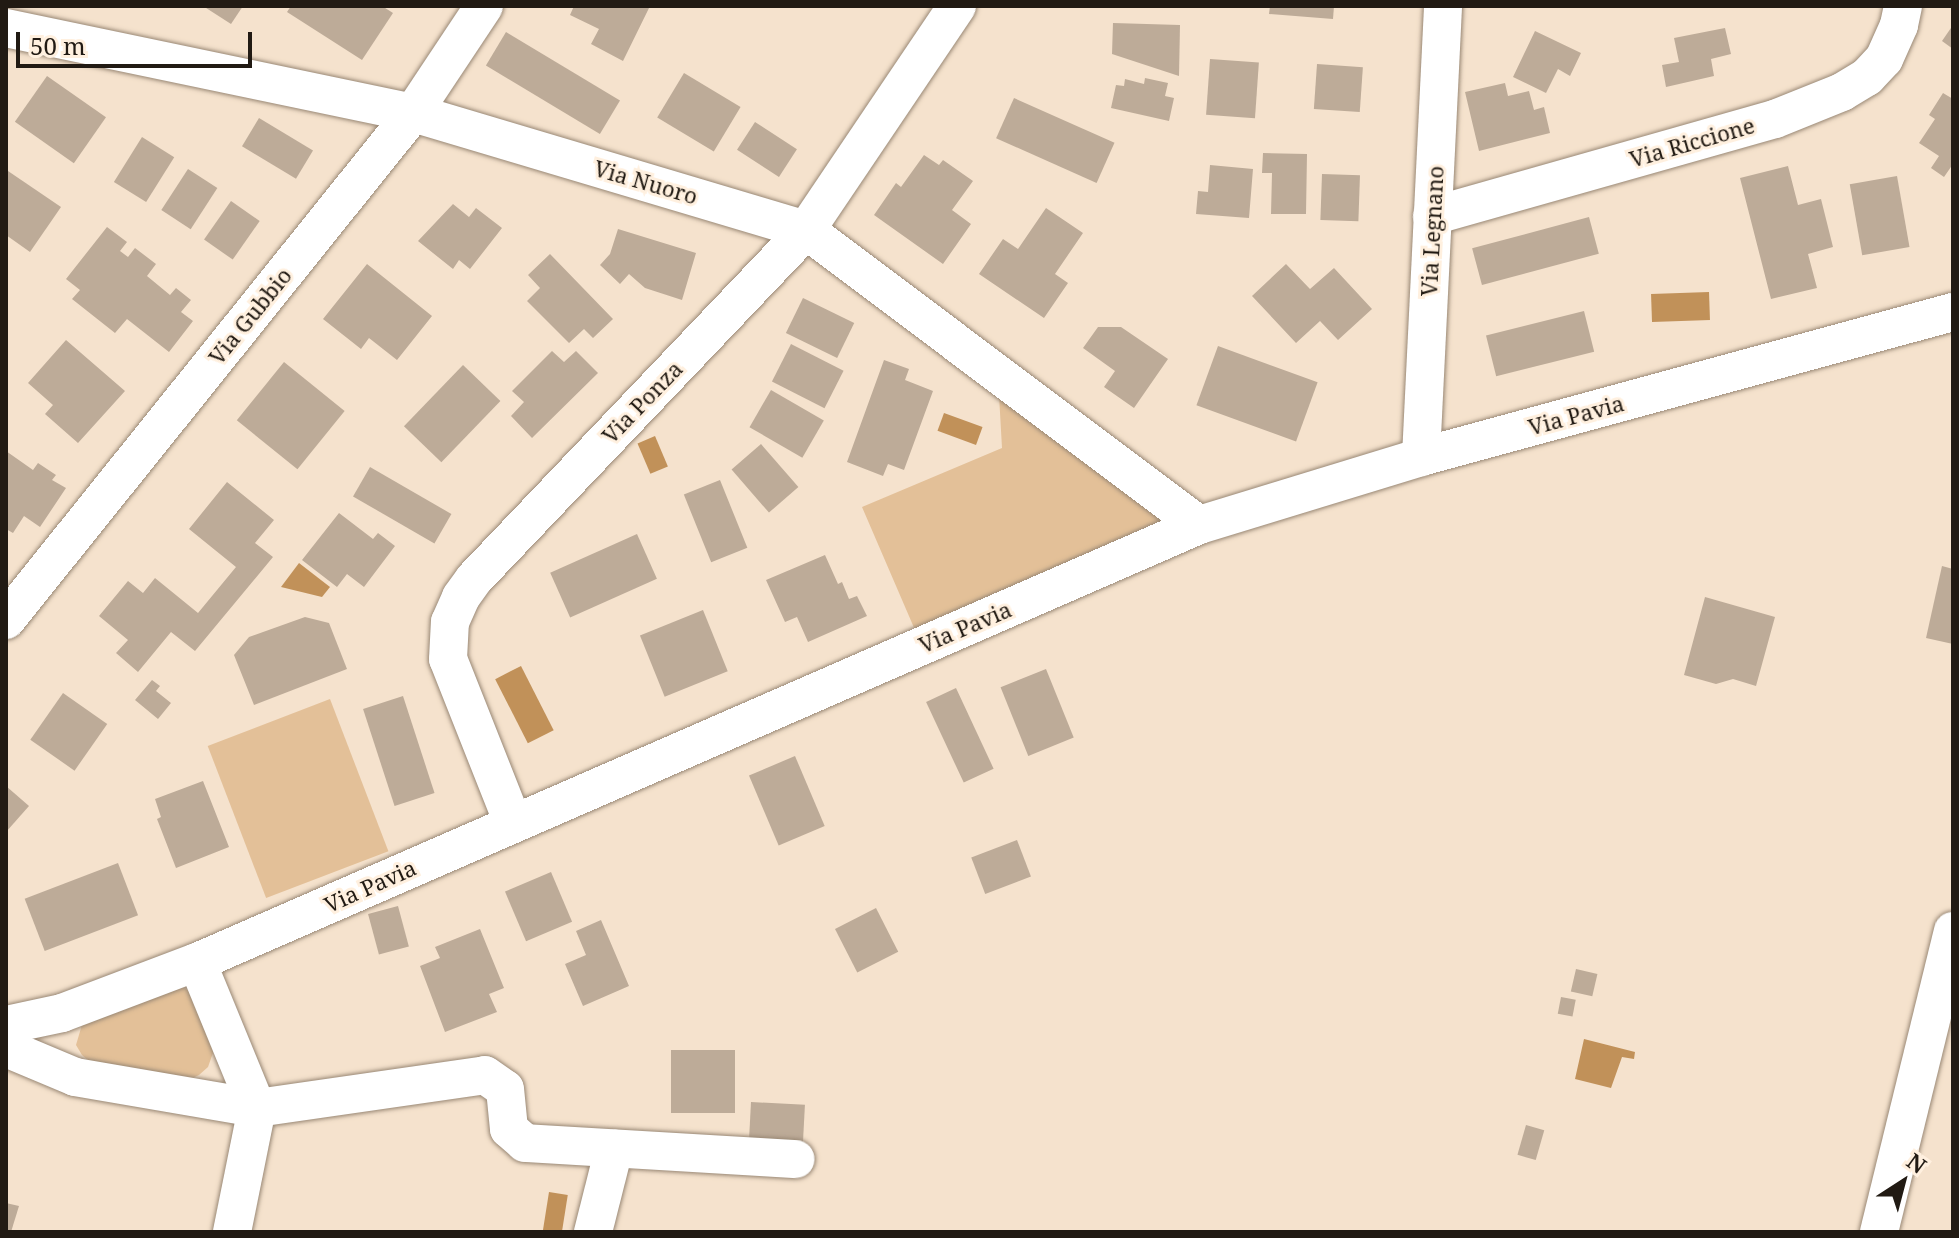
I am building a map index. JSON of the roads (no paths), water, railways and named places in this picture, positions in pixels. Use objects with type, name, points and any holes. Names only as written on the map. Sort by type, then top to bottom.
[{"type":"street","name":"Via Gubbio","points":[[6,620],[413,113],[484,6]]},
{"type":"street","name":"Via Ponza","points":[[513,823],[448,659],[447,636],[455,610],[474,579],[806,230],[957,6]]},
{"type":"street","name":"Via Legnano","points":[[1421,457],[1443,6]]},
{"type":"street","name":"Via Riccione","points":[[1432,216],[1775,119],[1842,92],[1867,77],[1884,59],[1896,34],[1903,6]]},
{"type":"street","name":"Via Nuoro","points":[[6,28],[413,113],[806,230],[1199,525]]},
{"type":"street","name":"Via Pavia","points":[[6,1025],[62,1013],[197,962],[1199,525],[1421,457],[1953,312]]},
{"type":"street","points":[[1879,1232],[1953,931]]},
{"type":"street","points":[[197,962],[257,1108],[232,1232]]},
{"type":"street","points":[[6,1048],[75,1077],[257,1108],[485,1075],[505,1089],[507,1122],[518,1140],[531,1144],[796,1159]]},
{"type":"street","points":[[593,1232],[614,1149]]}]
